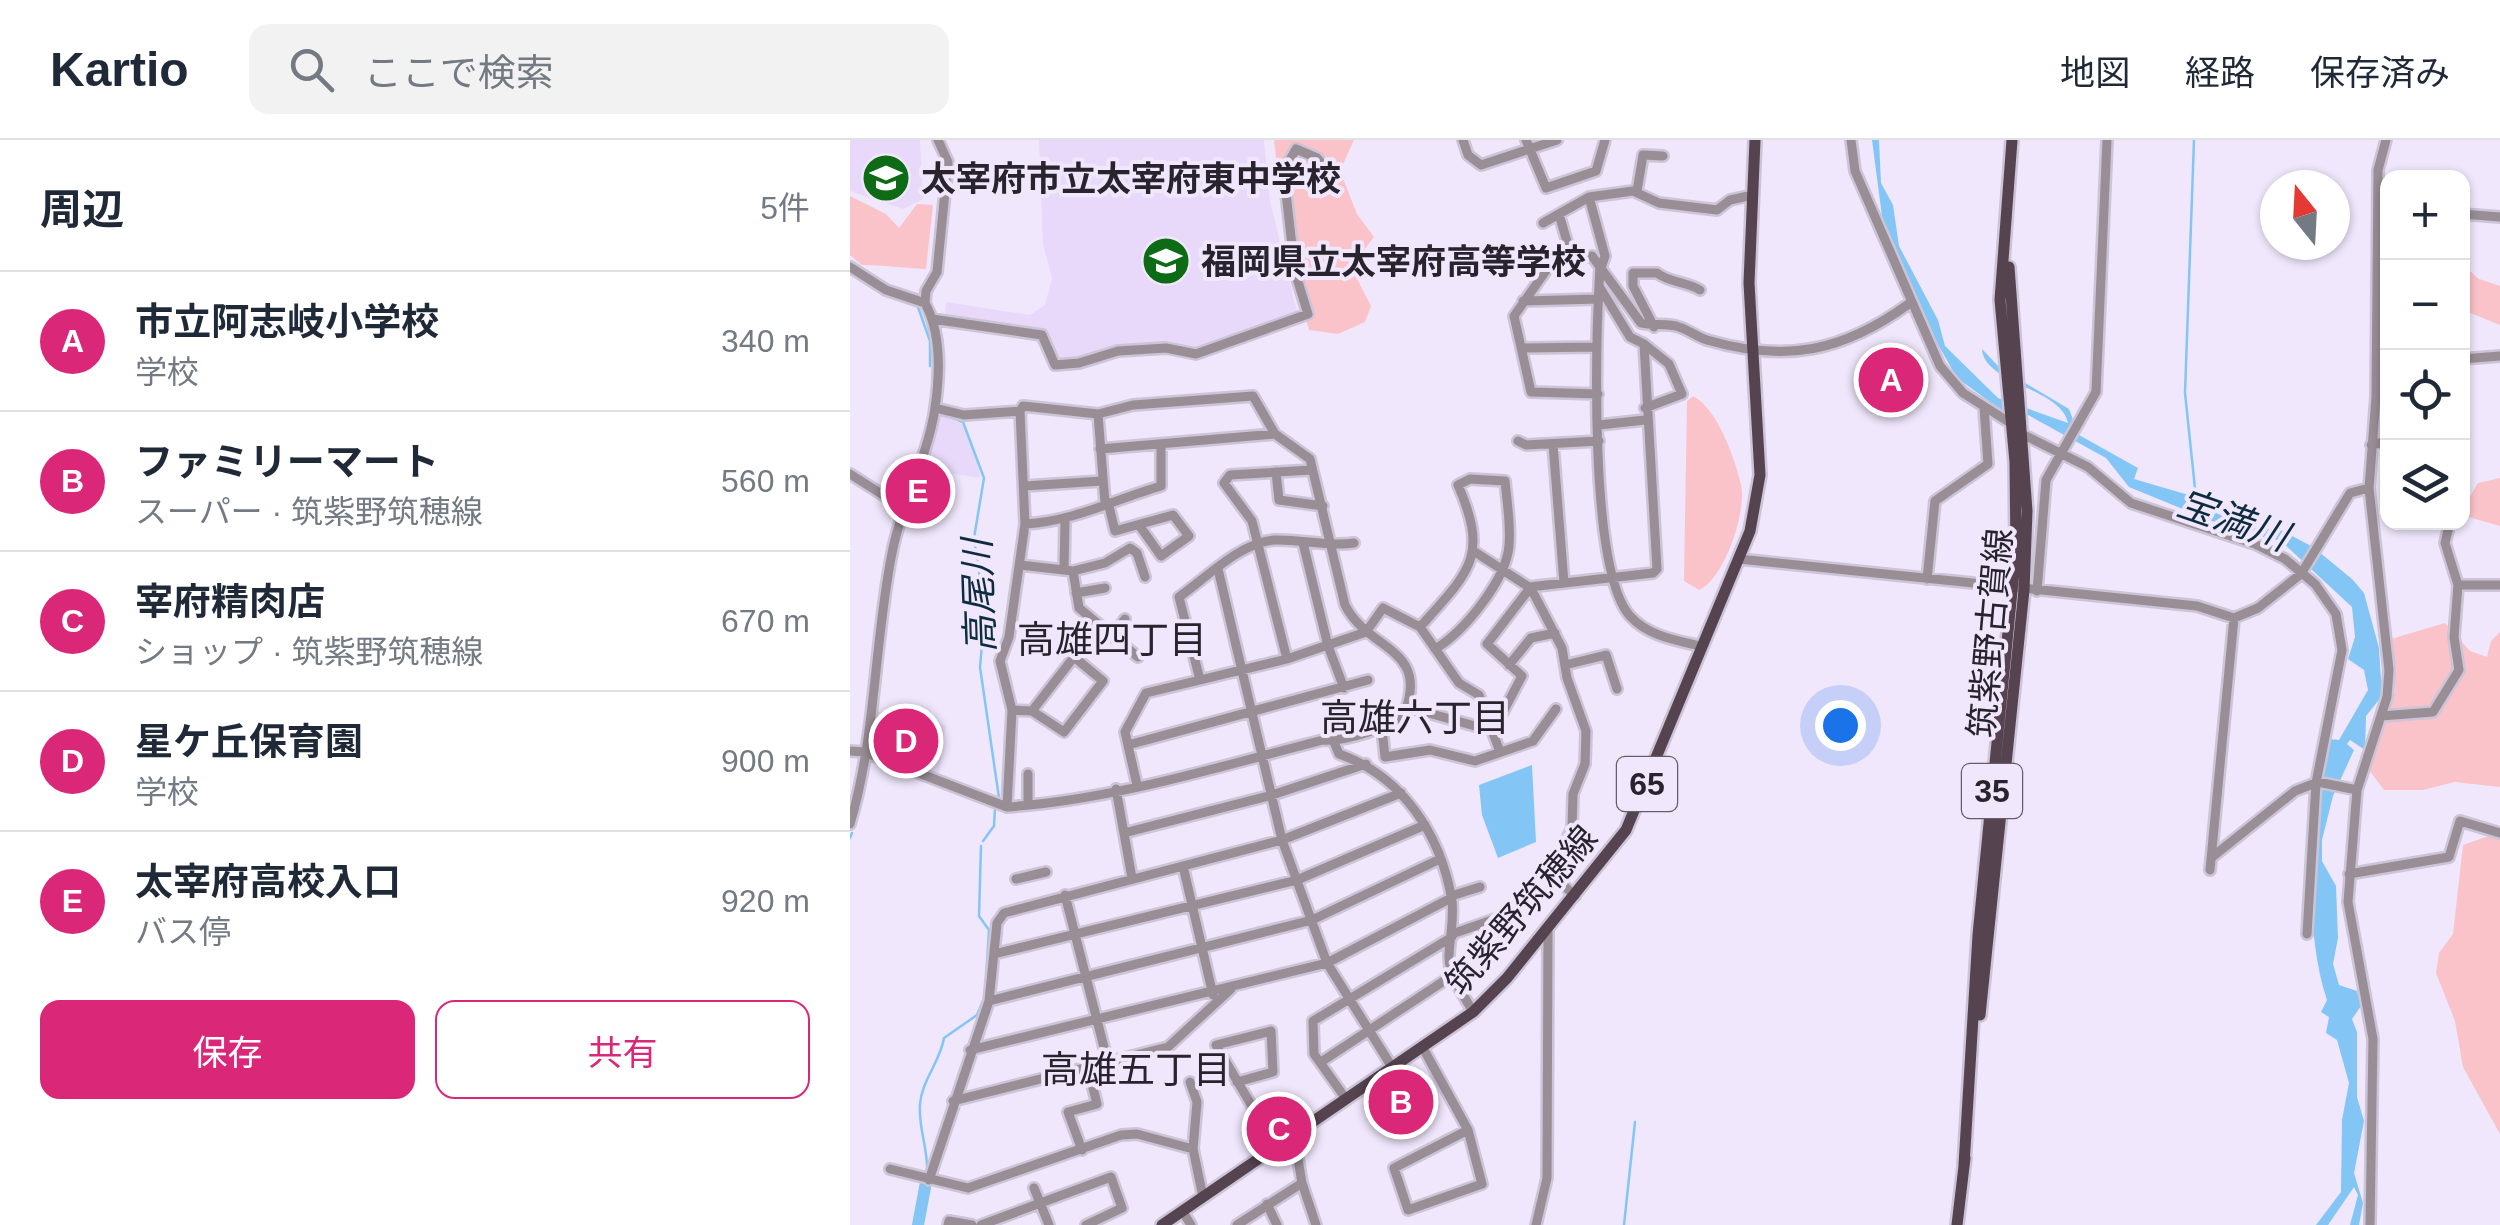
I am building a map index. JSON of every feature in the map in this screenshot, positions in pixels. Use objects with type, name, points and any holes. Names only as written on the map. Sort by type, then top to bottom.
[{"type":"main road","name":"筑紫野筑穂線","points":[[1162,1225],[1187,1220],[1204,1197],[1473,1012],[1612,853],[1636,812],[1700,646],[1750,531],[1760,475],[1752,351],[1755,140]]},
{"type":"main road","name":"筑紫野古賀線","points":[[2012,140],[2000,300],[2012,370],[2025,590]]},
{"type":"main road","name":"筑紫野古賀線","points":[[1957,1225],[1978,935],[2025,590],[2024,435],[2015,420]]},
{"type":"street","points":[[850,824],[902,507],[935,408],[939,369],[932,318],[925,303],[926,291],[936,272],[948,162],[938,140]]},
{"type":"street","points":[[1463,140],[1468,155],[1481,165],[1527,145],[1557,140]]},
{"type":"street","points":[[1527,145],[1546,188],[1596,171],[1605,140]]},
{"type":"street","points":[[1851,140],[1854,171],[1910,304],[1947,376],[1984,408],[2015,420]]},
{"type":"street","points":[[2025,590],[2046,480],[2096,392],[2108,140]]},
{"type":"street","points":[[2380,191],[2378,170],[2386,140]]},
{"type":"street","points":[[932,318],[1042,335],[1055,364],[1079,364],[1118,351],[1166,348],[1196,354],[1308,314],[1295,272],[1286,193],[1289,154],[1296,149],[1306,152],[1327,169]]},
{"type":"street","points":[[1637,191],[1643,154],[1663,156]]},
{"type":"street","points":[[1542,223],[1589,197],[1637,191],[1660,203],[1717,210],[1730,200],[1753,195]]},
{"type":"street","points":[[1589,197],[1605,256],[1600,267],[1597,346],[1599,440],[1610,578],[1622,605],[1639,624],[1659,636],[1700,646]]},
{"type":"street","points":[[1559,214],[1572,259]]},
{"type":"street","points":[[2470,214],[2500,216]]},
{"type":"street","points":[[1598,394],[1531,392],[1514,316],[1547,267],[1572,259],[1588,255],[1641,324],[1677,326],[1702,338],[1752,351],[1812,352],[1886,321],[1910,304]]},
{"type":"street","points":[[2382,350],[2383,260]]},
{"type":"street","points":[[850,267],[875,285],[925,303]]},
{"type":"street","points":[[1654,326],[1633,286],[1633,273],[1657,273],[1666,280],[1686,282],[1700,290]]},
{"type":"street","points":[[1599,285],[1630,337],[1668,364],[1682,394],[1645,408]]},
{"type":"street","points":[[1523,301],[1598,299]]},
{"type":"street","points":[[1408,707],[1475,726],[1490,721],[1502,714],[1522,676],[1487,644],[1530,588],[1654,574],[1657,569],[1645,420],[1644,344]]},
{"type":"street","points":[[1523,348],[1597,346]]},
{"type":"street","points":[[2470,358],[2500,356]]},
{"type":"street","points":[[2370,1225],[2373,1038],[2350,936],[2349,874],[2356,789],[2381,716],[2389,670],[2370,488],[2380,376]]},
{"type":"street","points":[[850,751],[864,752],[1007,806],[1028,805],[1116,789],[1323,740],[1334,742],[1382,729],[1398,720],[1408,707],[1408,668],[1402,656],[1366,632],[1344,605],[1309,458],[1275,434],[1256,398],[1249,394],[1133,406],[1098,414],[1023,406],[1020,412],[1024,524],[1009,637],[1000,660],[1012,710],[1007,806]]},
{"type":"street","points":[[935,408],[964,415],[1020,412]]},
{"type":"street","points":[[1927,580],[1935,501],[1988,464],[1984,408]]},
{"type":"street","points":[[1098,414],[1102,481],[1115,532],[1173,515],[1189,536],[1161,556],[1139,525]]},
{"type":"street","points":[[1599,425],[1645,420]]},
{"type":"street","points":[[1100,448],[1275,434]]},
{"type":"street","points":[[2024,435],[2088,468],[2131,503],[2255,544],[2302,572],[2336,614],[2342,650],[2317,782],[2307,934]]},
{"type":"street","points":[[1518,441],[1553,444],[1599,440]]},
{"type":"street","points":[[2371,446],[2380,443]]},
{"type":"street","points":[[1024,524],[1065,521],[1106,502],[1161,486],[1161,444]]},
{"type":"street","points":[[1553,444],[1564,583]]},
{"type":"street","points":[[1286,659],[1252,521],[1224,483],[1230,475],[1311,470]]},
{"type":"street","points":[[1276,472],[1278,500],[1323,506]]},
{"type":"street","points":[[850,474],[902,507]]},
{"type":"street","points":[[1420,627],[1450,593],[1475,552],[1475,524],[1458,485],[1470,480],[1506,481],[1509,548],[1501,568],[1478,608],[1453,638],[1436,649]]},
{"type":"street","points":[[1025,486],[1102,481]]},
{"type":"street","points":[[1738,559],[2197,606],[2234,618],[2258,608],[2302,572],[2350,493],[2370,488]]},
{"type":"street","points":[[1065,521],[1068,571],[1079,608],[1138,656]]},
{"type":"street","points":[[2381,716],[2434,712],[2460,670],[2454,637],[2458,585],[2444,543],[2448,530]]},
{"type":"street","points":[[1200,680],[1179,597],[1255,543],[1276,540],[1331,546],[1354,542]]},
{"type":"street","points":[[1302,544],[1328,646],[1344,688]]},
{"type":"street","points":[[1020,565],[1068,571],[1105,563],[1130,548],[1137,553],[1145,577]]},
{"type":"street","points":[[1475,552],[1530,588],[1555,633],[1586,732],[1585,764],[1573,794],[1572,828],[1558,859],[1558,880],[1575,896]]},
{"type":"street","points":[[1218,570],[1282,840],[1327,963],[1392,1068]]},
{"type":"street","points":[[2458,585],[2500,585]]},
{"type":"street","points":[[1076,593],[1105,588]]},
{"type":"street","points":[[1137,784],[1125,732],[1146,693],[1328,646],[1366,632],[1383,608],[1420,627],[1459,684],[1479,695],[1500,752]]},
{"type":"street","points":[[2210,870],[2234,618]]},
{"type":"street","points":[[1113,635],[1126,620]]},
{"type":"street","points":[[1509,665],[1531,638],[1555,633]]},
{"type":"street","points":[[1565,665],[1606,655],[1617,690]]},
{"type":"street","points":[[1012,710],[1032,711],[1064,732],[1103,681],[1074,658],[1032,711]]},
{"type":"street","points":[[1128,745],[1368,680]]},
{"type":"street","points":[[1382,729],[1385,757],[1430,750],[1475,762],[1533,741],[1556,709]]},
{"type":"street","points":[[1334,742],[1339,754],[1367,764],[1388,779],[1425,825],[1451,898],[1449,958],[1453,975],[1473,1012]]},
{"type":"street","points":[[1386,762],[1388,779]]},
{"type":"street","points":[[1124,833],[1272,796],[1367,764]]},
{"type":"street","points":[[1028,774],[1028,805]]},
{"type":"street","points":[[2211,858],[2295,791],[2317,782],[2356,789]]},
{"type":"street","points":[[1116,789],[1132,878]]},
{"type":"street","points":[[929,1180],[989,1001],[997,923],[1004,913],[1282,840],[1402,792]]},
{"type":"street","points":[[2349,874],[2450,857],[2460,821],[2500,834]]},
{"type":"street","points":[[994,954],[1297,880],[1425,825]]},
{"type":"street","points":[[989,1001],[1312,920],[1440,859]]},
{"type":"street","points":[[1183,866],[1216,1004]]},
{"type":"street","points":[[1016,878],[1046,872]]},
{"type":"street","points":[[970,1050],[1327,963],[1451,898],[1480,887]]},
{"type":"street","points":[[1065,896],[1108,1063]]},
{"type":"street","points":[[1346,1099],[1314,1054],[1314,1020],[1452,935],[1498,918]]},
{"type":"street","points":[[1536,1225],[1547,1178],[1548,930]]},
{"type":"street","points":[[1321,1062],[1453,975]]},
{"type":"street","points":[[953,1101],[1168,1047],[1234,987]]},
{"type":"street","points":[[1237,1082],[1273,1072],[1270,1031],[1216,1045],[1237,1082],[1276,1148]]},
{"type":"street","points":[[1422,1048],[1468,1130],[1482,1184],[1408,1210],[1394,1168],[1468,1130]]},
{"type":"street","points":[[1082,1150],[1068,1112],[1097,1104],[1088,1068]]},
{"type":"street","points":[[1190,1082],[1198,1102],[1193,1149],[1204,1197]]},
{"type":"street","points":[[890,1168],[968,1188],[1137,1134],[1193,1149]]},
{"type":"street","points":[[1294,1134],[1302,1184],[1316,1225]]},
{"type":"street","points":[[982,1225],[1110,1176],[1122,1208],[1086,1225]]},
{"type":"street","points":[[1237,1225],[1302,1184]]},
{"type":"street","points":[[1034,1188],[1048,1225]]},
{"type":"street","points":[[1268,1204],[1276,1225]]},
{"type":"street","points":[[948,1225],[950,1221],[972,1225]]},
{"type":"shaded area","name":"太宰府市立太宰府東中学校","points":[[850,140],[920,140],[923,199],[903,209],[850,191]]},
{"type":"shaded area","name":"福岡県立太宰府高等学校","points":[[1039,140],[1264,140],[1270,201],[1297,312],[1195,349],[1173,344],[1117,347],[1082,360],[1057,362],[1044,332],[945,315],[946,302],[1030,315],[1045,305],[1052,278],[1043,245]]},
{"type":"shaded area","points":[[1274,140],[1354,140],[1340,171],[1357,214],[1374,237],[1351,267],[1371,306],[1365,322],[1338,334],[1309,330],[1286,243]]},
{"type":"shaded area","points":[[850,196],[886,214],[899,228],[917,204],[933,205],[926,269],[862,265],[850,255]]},
{"type":"shaded area","points":[[2470,271],[2479,279],[2500,286],[2500,325],[2470,313]]},
{"type":"shaded area","points":[[1693,396],[1710,411],[1724,435],[1742,497],[1732,544],[1717,573],[1699,590],[1684,581],[1687,401]]},
{"type":"shaded area","points":[[940,414],[962,424],[977,456],[980,478],[942,472],[940,480],[918,471]]},
{"type":"shaded area","points":[[2500,478],[2500,526],[2470,517],[2470,496],[2478,483]]},
{"type":"shaded area","points":[[2445,623],[2470,651],[2487,657],[2491,641],[2500,632],[2500,787],[2455,782],[2423,790],[2384,790],[2369,770],[2395,691],[2391,639]]},
{"type":"shaded area","points":[[875,711],[946,725],[939,774],[871,748]]},
{"type":"shaded area","points":[[2500,832],[2500,1134],[2463,1067],[2455,1021],[2436,973],[2439,953],[2453,934],[2463,845]]},
{"type":"water","points":[[1872,140],[1879,140],[1881,183],[1893,205],[1899,246],[1938,320],[1945,346],[1998,398],[2068,423],[2052,402],[1995,370],[1982,349],[2000,368],[2069,409],[2079,435],[2138,468],[2134,479],[2209,501],[2212,511],[2246,527],[2281,530],[2313,547],[2364,593],[2379,648],[2382,696],[2366,716],[2365,750],[2350,740],[2347,744],[2354,750],[2333,796],[2322,840],[2322,861],[2336,886],[2338,938],[2333,964],[2339,985],[2357,991],[2361,1006],[2352,1019],[2357,1032],[2357,1097],[2364,1121],[2354,1173],[2363,1203],[2359,1225],[2350,1225],[2358,1195],[2354,1187],[2328,1225],[2316,1225],[2341,1192],[2342,1120],[2349,1083],[2337,1040],[2326,1033],[2329,1017],[2321,1012],[2327,1000],[2316,952],[2312,900],[2315,822],[2329,739],[2339,740],[2368,690],[2364,670],[2348,659],[2355,637],[2352,607],[2281,541],[2234,530],[2129,487],[2106,458],[2028,415],[2004,412],[1957,378],[1917,308],[1883,224]]},
{"type":"water","points":[[1532,765],[1536,842],[1498,858],[1482,815],[1479,785]]},
{"type":"waterway","name":"宝満川","points":[[2194,140],[2185,393],[2196,498]]},
{"type":"waterway","points":[[940,199],[942,159]]},
{"type":"waterway","points":[[918,307],[930,341],[930,366]]},
{"type":"waterway","name":"高尾川","points":[[945,415],[963,422],[984,478],[974,538],[985,612],[980,667],[999,798]]},
{"type":"waterway","points":[[884,642],[890,590]]},
{"type":"waterway","name":"高尾川","points":[[983,841],[994,826],[995,808]]},
{"type":"waterway","points":[[850,838],[852,833]]},
{"type":"waterway","name":"高尾川","points":[[927,1175],[920,1113],[924,1087],[944,1038],[977,1015],[985,996],[989,930],[979,916],[981,846]]},
{"type":"waterway","points":[[1624,1225],[1635,1122]]},
{"type":"waterway","name":"高尾川","points":[[918,1225],[926,1182]]},
{"type":"place","name":"太宰府市立太宰府東中学校","points":[[886,178]]},
{"type":"place","name":"福岡県立太宰府高等学校","points":[[1166,261]]},
{"type":"place","name":"市立阿志岐小学校","points":[[1891,380]]},
{"type":"place","name":"太宰府高校入口","points":[[918,491]]},
{"type":"place","name":"星ケ丘保育園","points":[[906,741]]},
{"type":"place","name":"ファミリーマート","points":[[1401,1102]]},
{"type":"place","name":"宰府精肉店","points":[[1279,1129]]},
{"type":"district","name":"高雄四丁目","points":[[1112,640]]},
{"type":"district","name":"高雄六丁目","points":[[1415,718]]},
{"type":"district","name":"高雄五丁目","points":[[1136,1070]]}]
